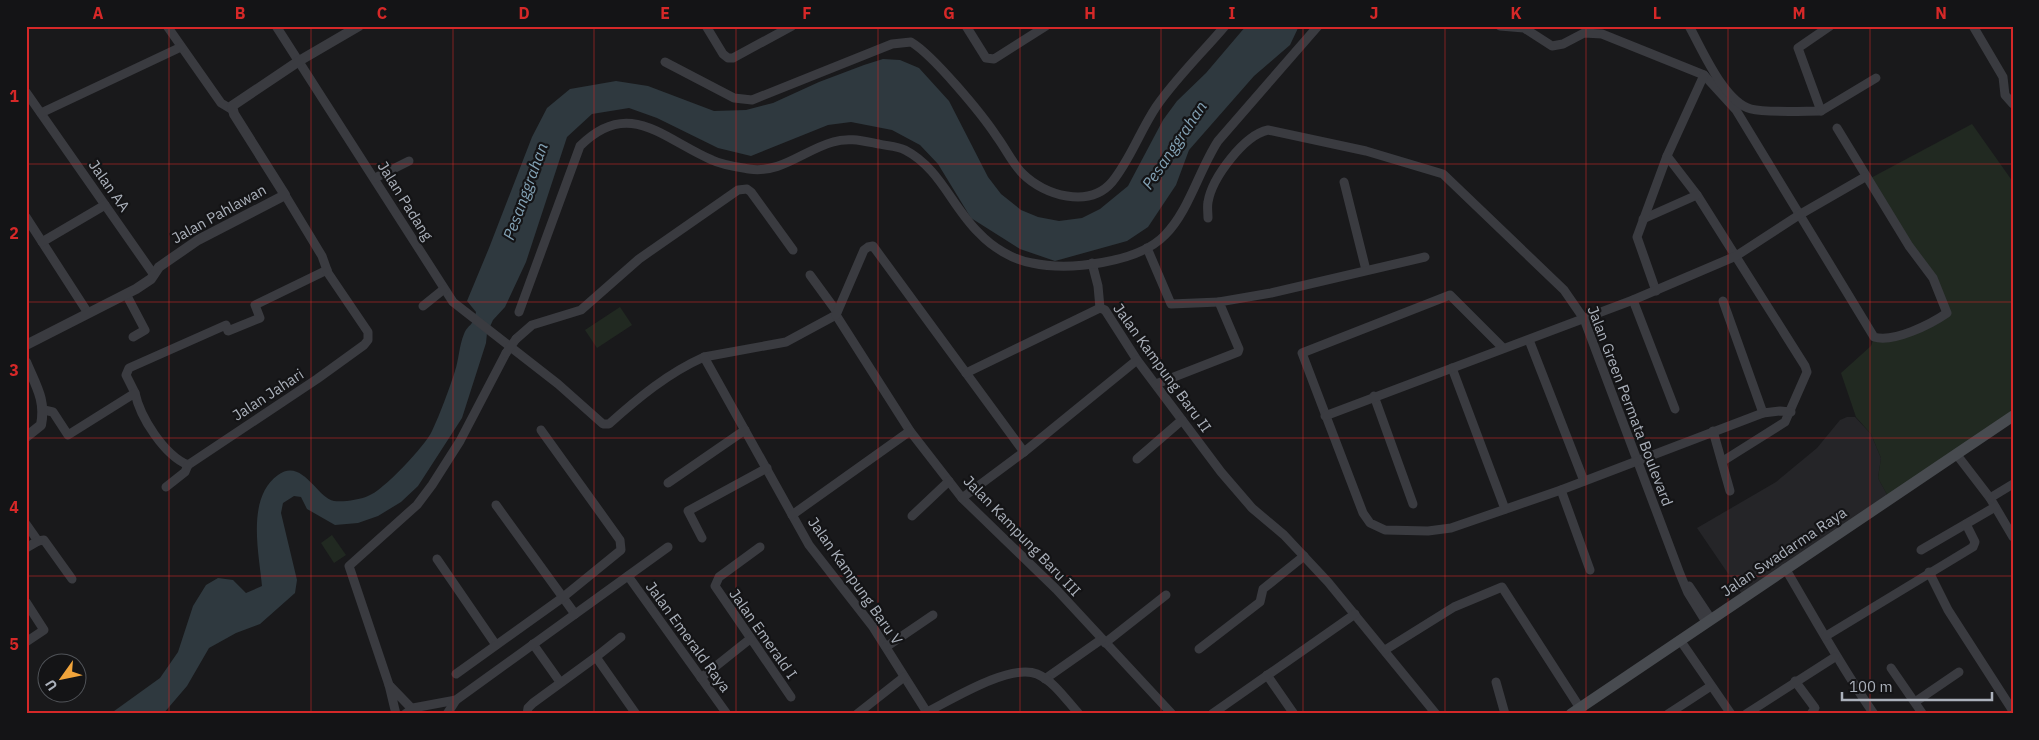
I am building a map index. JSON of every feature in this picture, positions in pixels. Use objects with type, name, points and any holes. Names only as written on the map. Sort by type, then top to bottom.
[{"type":"main road","name":"Jalan Swadarma Raya","points":[[1575,711],[2013,416]]},
{"type":"street","points":[[167,26],[221,103],[231,109],[233,104],[299,61],[359,26]]},
{"type":"street","points":[[276,26],[299,61]]},
{"type":"street","points":[[706,26],[723,54],[728,58],[733,58],[792,26]]},
{"type":"street","points":[[966,26],[986,58],[994,60],[1046,26]]},
{"type":"street","points":[[665,62],[734,98],[752,100],[892,44],[911,42],[940,67],[977,111],[1022,173],[1046,190],[1073,196],[1098,191],[1112,182],[1157,107],[1174,83],[1225,26]]},
{"type":"street","points":[[519,312],[580,146],[601,129],[628,122],[650,128],[713,161],[750,169],[770,169],[787,164],[833,142],[847,140],[862,140],[903,149],[921,160],[969,223],[1001,251],[1030,263],[1057,267],[1126,257],[1147,248],[1164,237],[1174,224],[1206,158],[1218,141],[1318,26]]},
{"type":"street","points":[[1500,26],[1523,27],[1552,46],[1563,44],[1584,34],[1602,34],[1700,73],[1736,110],[1874,337],[1880,339],[1895,336],[1933,323],[1947,313],[1933,278],[1909,246],[1865,177],[1837,128]]},
{"type":"street","points":[[1689,26],[1723,86],[1738,103],[1751,109],[1821,111],[1876,78]]},
{"type":"street","points":[[1821,111],[1798,48],[1830,26]]},
{"type":"street","points":[[1973,26],[2003,77],[2005,95],[2013,104]]},
{"type":"street","points":[[41,113],[181,47]]},
{"type":"street","name":"Jalan Padang","points":[[299,61],[444,289],[460,308],[606,424],[652,387],[704,357]]},
{"type":"street","points":[[1656,291],[1637,237],[1642,219],[1700,73]]},
{"type":"street","name":"Jalan AA","points":[[26,92],[154,275]]},
{"type":"street","name":"Jalan Pahlawan","points":[[26,345],[126,294],[154,275],[159,267],[198,240],[232,220],[285,195],[231,109]]},
{"type":"street","name":"Jalan Green Permata Boulevard","points":[[1208,218],[1208,203],[1214,184],[1244,143],[1259,132],[1268,130],[1375,154],[1443,174],[1564,290],[1584,319],[1680,574],[1708,621]]},
{"type":"street","points":[[1667,156],[1697,195],[1805,366],[1806,375],[1791,412],[1780,427],[1723,461]]},
{"type":"street","points":[[374,178],[409,161]]},
{"type":"street","points":[[1325,416],[1633,300],[1736,256],[1799,214],[1865,177]]},
{"type":"street","points":[[1344,182],[1366,270]]},
{"type":"street","points":[[396,714],[389,685],[379,660],[349,566],[418,505],[460,442],[506,353],[516,339],[532,325],[581,310],[639,259],[738,190],[747,189],[751,192],[793,250]]},
{"type":"street","name":"Jalan Jahari","points":[[188,465],[317,380],[368,340],[368,332],[327,270],[322,256],[285,195]]},
{"type":"street","points":[[1642,219],[1697,195]]},
{"type":"street","points":[[42,242],[105,205]]},
{"type":"street","points":[[26,217],[88,313]]},
{"type":"street","points":[[704,357],[786,342],[836,313],[864,250],[868,246],[873,246],[1024,452]]},
{"type":"street","points":[[1147,248],[1171,304],[1219,302],[1425,257]]},
{"type":"street","points":[[1092,263],[1098,286],[1100,308]]},
{"type":"street","points":[[166,487],[185,472],[188,465],[174,456],[155,435],[138,408],[135,393],[126,375],[129,368],[226,325],[228,331],[260,318],[255,305],[327,270]]},
{"type":"street","name":"Jalan Kampung Baru III","points":[[810,275],[836,313],[910,432],[962,498],[1056,589],[1172,714]]},
{"type":"street","points":[[423,306],[444,289]]},
{"type":"street","points":[[126,294],[145,330],[133,337]]},
{"type":"street","points":[[1503,348],[1450,295],[1302,353],[1363,513],[1375,528],[1428,531],[1451,528],[1561,490],[1713,431],[1763,414],[1780,411],[1791,412]]},
{"type":"street","points":[[1633,300],[1675,409]]},
{"type":"street","points":[[1723,301],[1763,414]]},
{"type":"street","points":[[1156,384],[1238,352],[1239,349],[1219,302]]},
{"type":"street","name":"Jalan Kampung Baru II","points":[[966,374],[1100,308],[1105,310],[1137,360],[1221,472],[1252,508],[1284,534],[1304,556],[1355,614],[1436,714]]},
{"type":"street","points":[[1529,340],[1584,481]]},
{"type":"street","name":"Jalan Kampung Baru V","points":[[704,357],[818,558],[864,615],[927,713]]},
{"type":"street","points":[[962,498],[1024,452],[1137,360]]},
{"type":"street","points":[[26,362],[43,403],[44,410],[41,425],[26,437]]},
{"type":"street","points":[[1452,368],[1505,509]]},
{"type":"street","points":[[44,410],[53,412],[68,435],[135,393]]},
{"type":"street","points":[[1374,396],[1413,504]]},
{"type":"street","points":[[1137,459],[1182,420]]},
{"type":"street","points":[[456,674],[562,598],[618,554],[622,545],[541,430]]},
{"type":"street","points":[[668,483],[746,430]]},
{"type":"street","points":[[1713,431],[1730,491]]},
{"type":"street","points":[[792,515],[910,432]]},
{"type":"street","points":[[1957,455],[1990,498],[2013,536]]},
{"type":"street","points":[[702,538],[688,511],[767,468]]},
{"type":"street","points":[[912,516],[949,481]]},
{"type":"street","points":[[1990,498],[2013,484]]},
{"type":"street","points":[[1561,490],[1590,570]]},
{"type":"street","points":[[496,505],[575,614]]},
{"type":"street","points":[[1921,550],[1995,507]]},
{"type":"street","points":[[26,524],[38,541]]},
{"type":"street","points":[[1826,636],[1974,546],[1966,524]]},
{"type":"street","points":[[26,548],[38,541],[44,540],[72,579]]},
{"type":"street","points":[[405,714],[456,700],[668,547]]},
{"type":"street","name":"Jalan Emerald I","points":[[760,547],[719,577],[715,586],[791,697]]},
{"type":"street","points":[[1199,649],[1260,602],[1262,589],[1304,556]]},
{"type":"street","points":[[437,559],[496,645]]},
{"type":"street","points":[[1785,568],[1826,636],[1835,657],[1874,714]]},
{"type":"street","points":[[1929,572],[1948,610],[2013,711]]},
{"type":"street","name":"Jalan Emerald Raya","points":[[628,576],[727,714]]},
{"type":"street","points":[[1385,650],[1454,607],[1502,588],[1575,711]]},
{"type":"street","points":[[1045,679],[1103,641],[1166,595]]},
{"type":"street","points":[[26,602],[44,628],[43,632],[26,642]]},
{"type":"street","points":[[1212,714],[1355,614]]},
{"type":"street","points":[[886,647],[934,615]]},
{"type":"street","points":[[527,714],[528,708],[533,703],[621,637]]},
{"type":"street","points":[[701,678],[750,638]]},
{"type":"street","points":[[1680,640],[1731,714]]},
{"type":"street","points":[[533,644],[560,682]]},
{"type":"street","points":[[596,657],[636,714]]},
{"type":"street","points":[[1746,714],[1835,657]]},
{"type":"street","points":[[1891,668],[1922,714]]},
{"type":"street","points":[[1915,702],[1958,672]]},
{"type":"street","points":[[927,713],[985,682],[1011,674],[1036,673],[1045,679],[1079,714]]},
{"type":"street","points":[[1267,675],[1294,714]]},
{"type":"street","points":[[857,714],[904,677]]},
{"type":"street","points":[[1795,681],[1815,708],[1811,714]]},
{"type":"street","points":[[1496,682],[1505,714]]},
{"type":"street","points":[[389,685],[415,711]]},
{"type":"street","points":[[1668,714],[1711,686]]},
{"type":"street","points":[[447,714],[456,700]]},
{"type":"shaded area","points":[[1972,124],[2013,182],[2013,415],[1890,500],[1878,478],[1881,458],[1871,434],[1856,417],[1841,373],[1871,346],[1874,337],[1895,336],[1948,313],[1939,293],[1867,180]]},
{"type":"shaded area","points":[[620,307],[632,325],[597,348],[585,330]]},
{"type":"shaded area","points":[[1847,417],[1855,417],[1871,434],[1881,458],[1878,478],[1890,500],[1744,597],[1697,528],[1776,482],[1817,448],[1840,420]]},
{"type":"shaded area","points":[[332,535],[346,555],[334,563],[321,543]]},
{"type":"water","name":"Pesanggrahan","points":[[1246,26],[1299,26],[1290,45],[1254,76],[1189,150],[1176,185],[1148,227],[1127,241],[1055,261],[1020,249],[971,218],[938,164],[920,145],[892,130],[851,122],[828,125],[751,156],[718,148],[657,118],[629,108],[592,114],[567,137],[526,262],[505,307],[493,320],[487,333],[486,343],[462,418],[418,486],[401,502],[378,516],[358,523],[335,525],[307,509],[301,497],[294,496],[283,503],[281,513],[297,580],[295,593],[260,624],[236,633],[209,648],[187,686],[163,714],[110,714],[160,678],[178,652],[193,606],[206,585],[218,578],[233,580],[246,593],[262,586],[257,542],[258,512],[268,485],[278,475],[287,471],[294,471],[309,480],[321,493],[334,501],[360,499],[383,486],[413,457],[428,438],[450,386],[464,334],[475,317],[476,312],[467,301],[532,137],[547,108],[570,89],[616,81],[648,86],[714,111],[746,110],[773,103],[819,82],[864,65],[883,59],[900,60],[919,68],[949,101],[988,177],[1001,194],[1021,210],[1038,217],[1059,221],[1082,218],[1100,209],[1128,186],[1163,120],[1177,101],[1206,73]]}]
